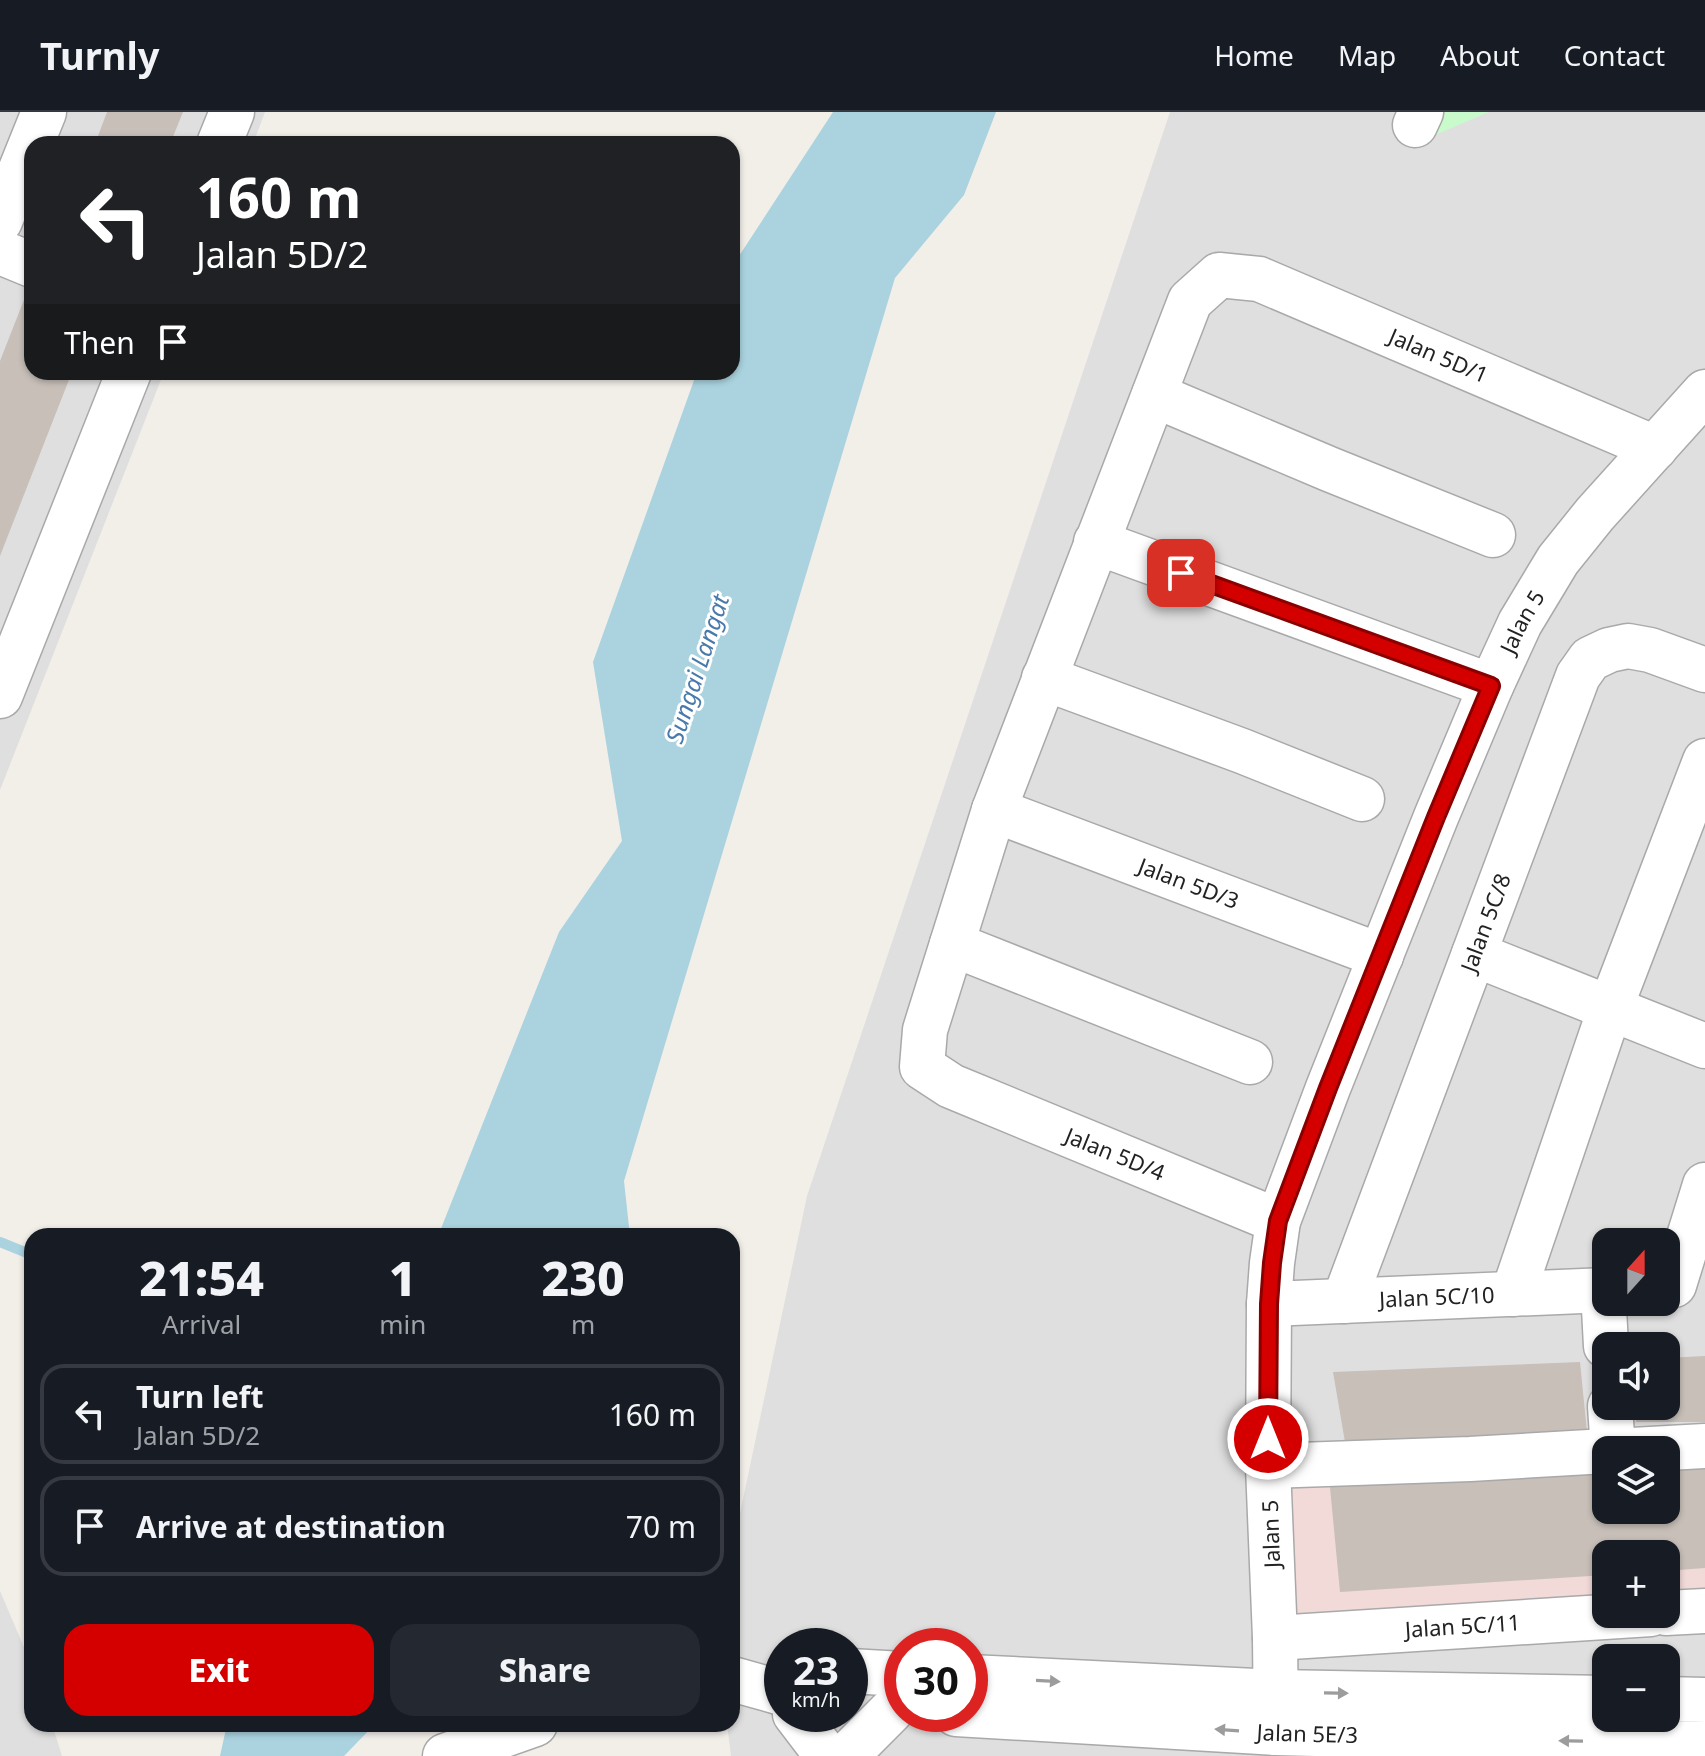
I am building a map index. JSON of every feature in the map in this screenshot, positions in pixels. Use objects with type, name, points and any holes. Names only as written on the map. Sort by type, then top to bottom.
[{"type":"street","points":[[34,136],[44,112]]},
{"type":"street","points":[[222,136],[232,112]]},
{"type":"street","points":[[0,221],[24,162]]},
{"type":"street","points":[[0,252],[24,262]]},
{"type":"street","name":"Jalan 5D/1","points":[[1154,395],[1190,301],[1219,275],[1259,279],[1655,448]]},
{"type":"street","points":[[0,696],[126,380]]},
{"type":"street","name":"Jalan 5","points":[[1276,1712],[1268,1466],[1269,1304],[1278,1221],[1436,817],[1520,623],[1558,560],[1595,514],[1705,392]]},
{"type":"street","points":[[1250,1062],[952,944],[994,810],[1154,395],[1493,535]]},
{"type":"street","points":[[1096,542],[1491,686]]},
{"type":"street","name":"Jalan 5C/8","points":[[1344,1301],[1578,676],[1590,659],[1628,646],[1650,650],[1705,670]]},
{"type":"street","points":[[1044,678],[1362,799]]},
{"type":"street","points":[[1513,1294],[1610,1009],[1705,761]]},
{"type":"street","name":"Jalan 5D/3","points":[[994,810],[1381,956]]},
{"type":"street","name":"Jalan 5D/4","points":[[952,944],[925,1030],[922,1067],[951,1086],[1278,1221]]},
{"type":"street","points":[[1474,954],[1705,1046]]},
{"type":"street","points":[[1682,1285],[1705,1185]]},
{"type":"street","name":"Jalan 5C/10","points":[[1269,1304],[1592,1291]]},
{"type":"street","points":[[1680,1447],[1705,1446]]},
{"type":"street","points":[[1268,1466],[1592,1452]]},
{"type":"street","points":[[1680,1612],[1705,1611]]},
{"type":"street","name":"Jalan 5C/11","points":[[1275,1638],[1592,1618]]},
{"type":"street","name":"Jalan 5E/3","points":[[988,1679],[1276,1712],[1705,1744]]},
{"type":"street","points":[[740,1680],[764,1688]]},
{"type":"street","points":[[868,1686],[884,1699]]},
{"type":"street","name":"Jalan 5E/3","points":[[988,1714],[1276,1712],[1592,1699]]},
{"type":"street","points":[[1680,1699],[1705,1700]]},
{"type":"street","points":[[830,1744],[884,1703]]},
{"type":"street","points":[[452,1753],[512,1732]]},
{"type":"shaded area","points":[[0,112],[265,112],[256,136],[24,136],[24,380],[161,380],[0,790]]},
{"type":"shaded area","points":[[1170,112],[1705,112],[1705,1756],[731,1756],[728,1732],[740,1732],[740,1513],[807,1196]]},
{"type":"shaded area","points":[[1705,1455],[1705,1596],[1680,1598],[1680,1540],[1592,1540],[1592,1604],[1287,1623],[1282,1473],[1592,1508],[1592,1524],[1680,1524],[1680,1490]]},
{"type":"shaded area","points":[[0,1591],[24,1647],[24,1732],[54,1732],[62,1756],[0,1756]]},
{"type":"green space","points":[[1445,112],[1489,112],[1435,135]]},
{"type":"water","name":"Sungai Langat","points":[[833,112],[996,112],[964,195],[895,278],[624,1181],[629,1228],[441,1228],[559,932],[622,841],[593,662],[694,380],[740,380],[740,254]]},
{"type":"water","points":[[225,1732],[367,1732],[344,1756],[220,1756]]},
{"type":"building","points":[[107,112],[183,112],[173,136],[98,136]]},
{"type":"building","points":[[24,300],[24,380],[69,380],[0,556],[0,361]]},
{"type":"building","points":[[1705,1356],[1705,1422],[1636,1422],[1680,1420],[1680,1357]]},
{"type":"building","points":[[1580,1362],[1588,1442],[1346,1448],[1333,1372]]},
{"type":"building","points":[[1705,1458],[1705,1568],[1680,1570],[1680,1540],[1592,1540],[1592,1576],[1340,1592],[1329,1477],[1592,1464],[1592,1524],[1680,1524],[1680,1459]]},
{"type":"waterway","points":[[0,1242],[24,1252]]},
{"type":"route","points":[[1181,573],[1491,686],[1328,1088],[1278,1221],[1269,1304],[1268,1439]]}]
